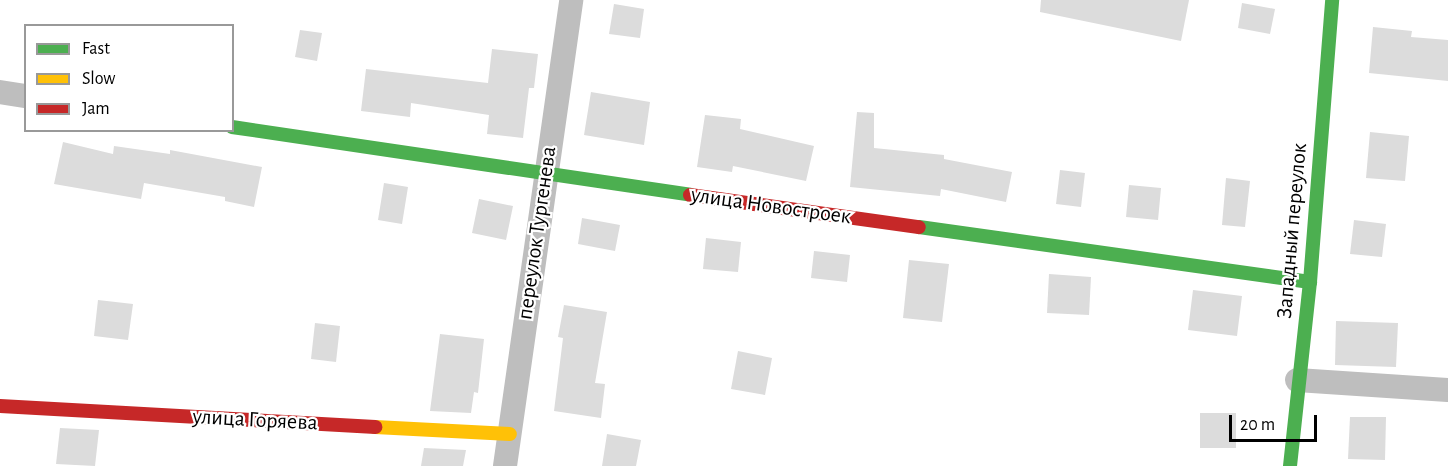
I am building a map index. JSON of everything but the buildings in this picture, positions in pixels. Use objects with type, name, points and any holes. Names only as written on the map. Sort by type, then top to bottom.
[{"type":"street","name":"переулок Тургенева","points":[[505,466],[571,0]]},
{"type":"street","name":"Западный переулок","points":[[1290,466],[1297,380],[1310,282],[1332,0]]},
{"type":"street","points":[[0,92],[24,96]]},
{"type":"street","name":"улица Новостроек","points":[[234,127],[545,174],[1310,282]]},
{"type":"street","points":[[1297,380],[1448,390]]},
{"type":"street","name":"улица Горяева","points":[[0,406],[510,434]]},
{"type":"traffic: fast","points":[[1290,466],[1310,282],[1332,0]]},
{"type":"traffic: fast","points":[[234,127],[690,195]]},
{"type":"traffic: fast","points":[[919,227],[1310,282]]},
{"type":"traffic: slow","points":[[375,427],[510,434]]},
{"type":"traffic: jam","points":[[690,195],[919,227]]},
{"type":"traffic: jam","points":[[0,406],[375,427]]}]
